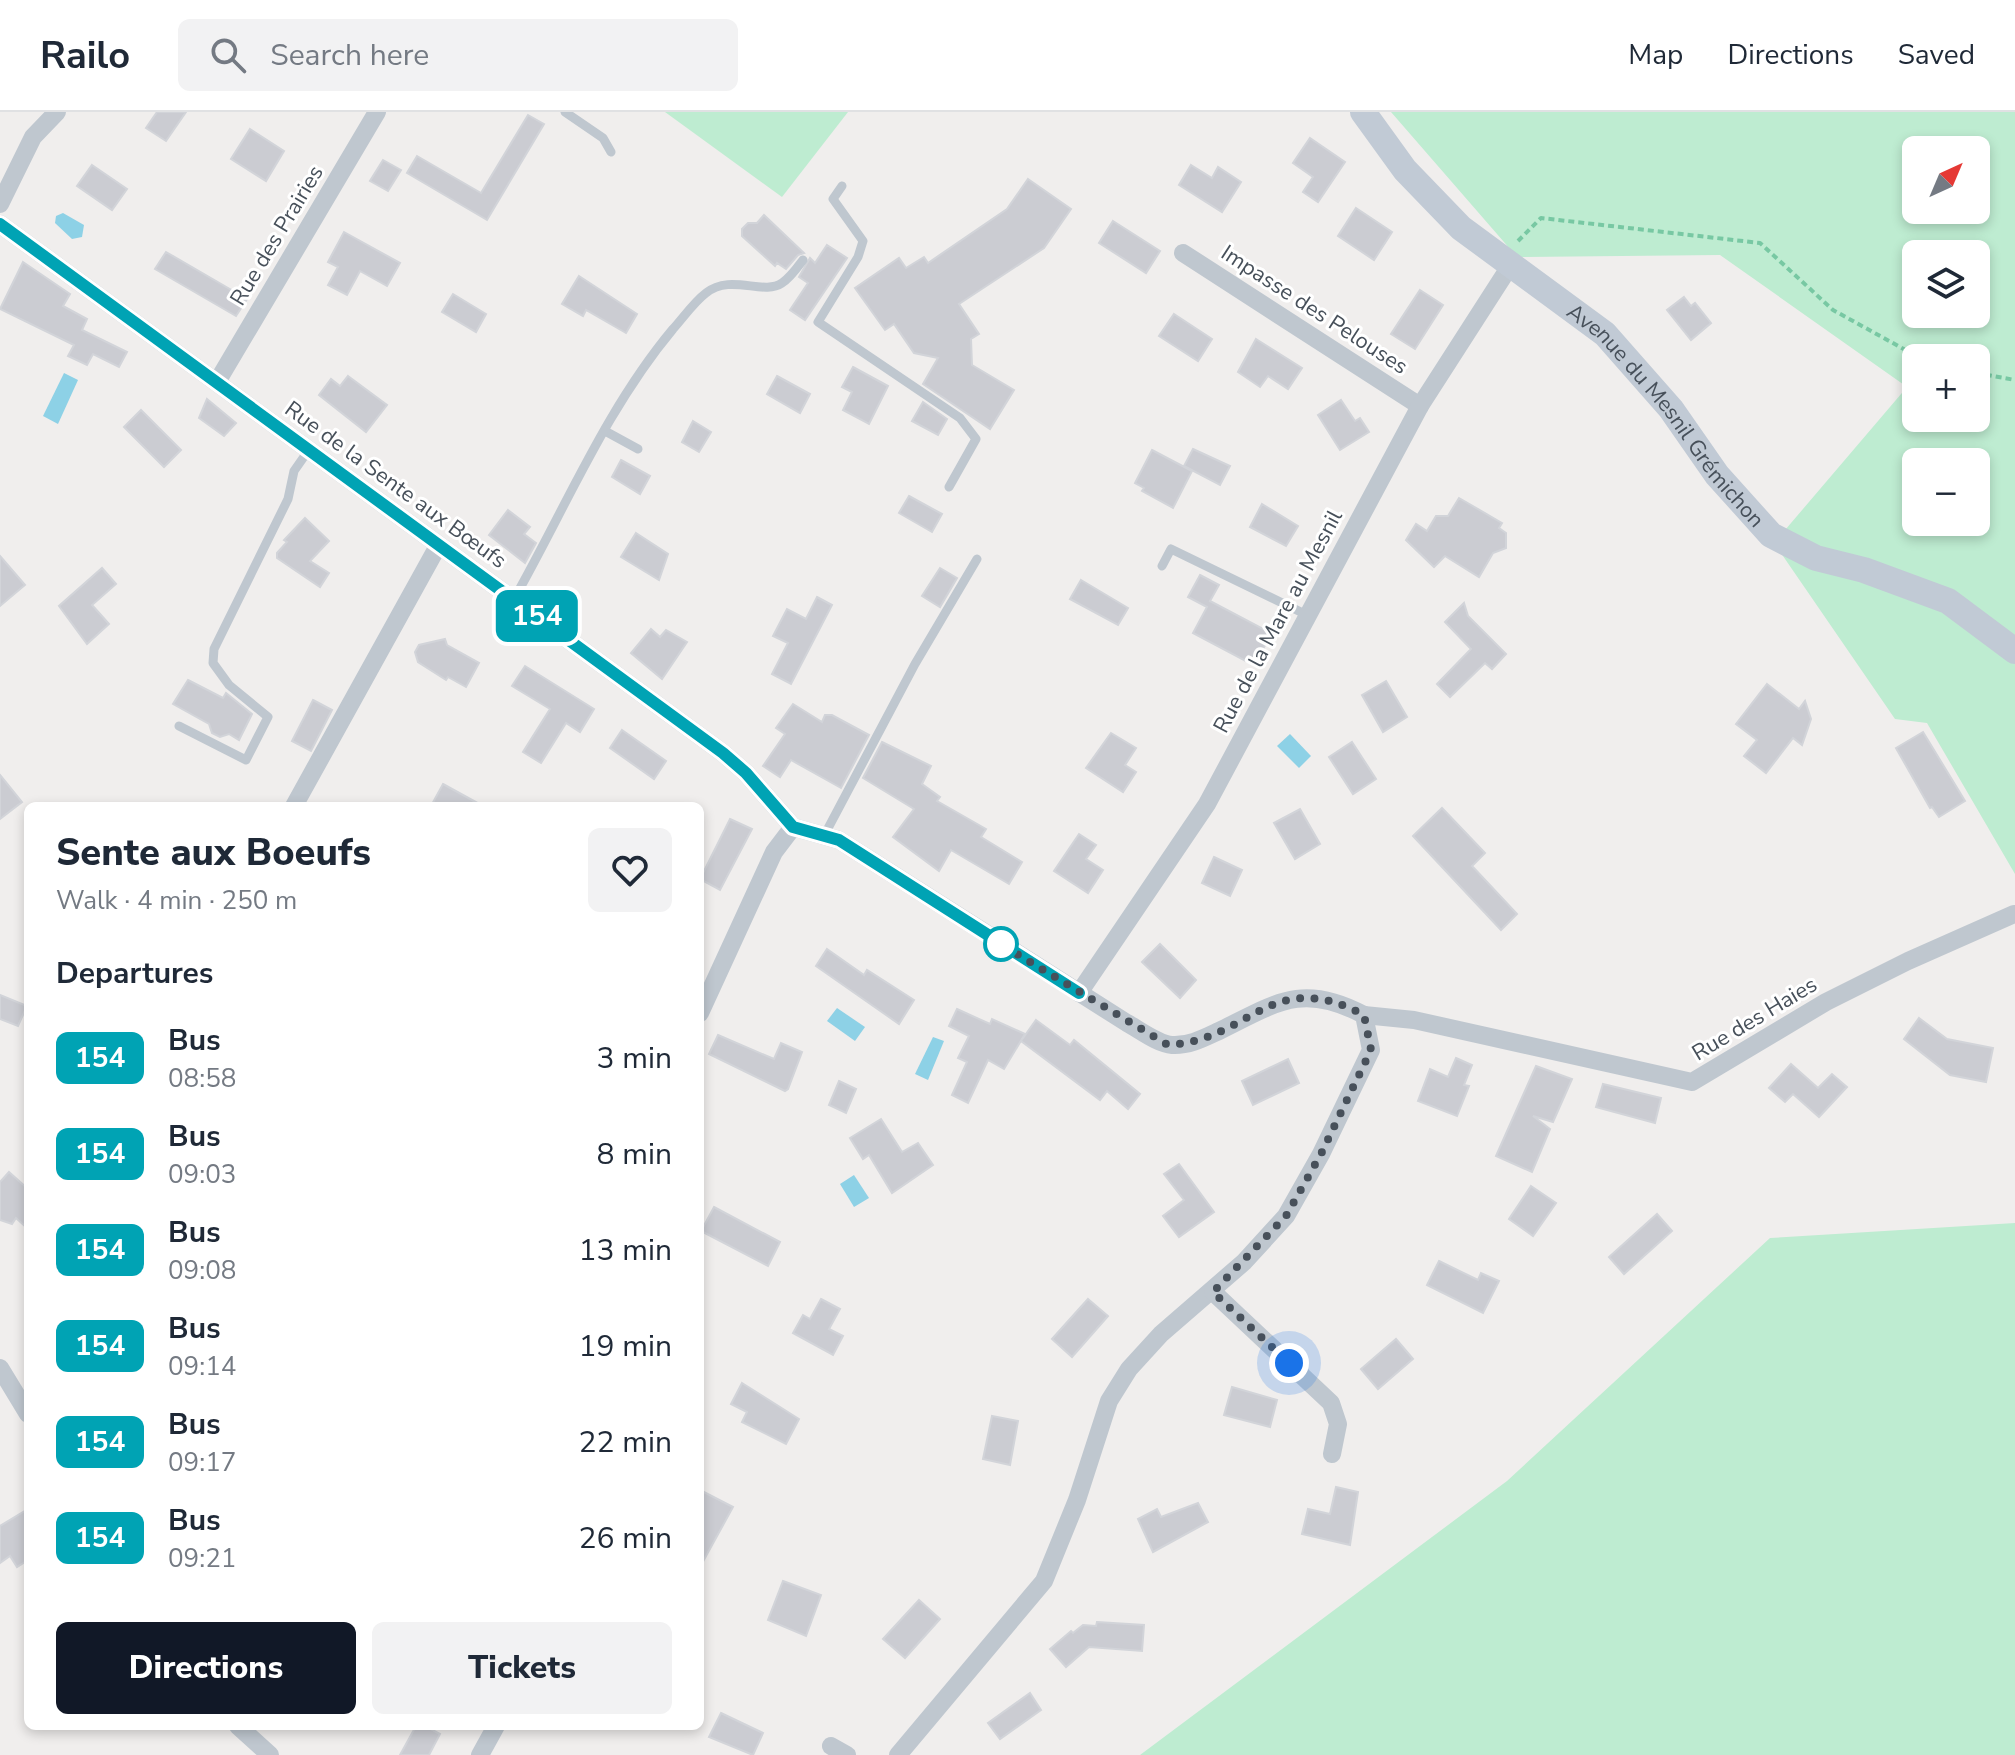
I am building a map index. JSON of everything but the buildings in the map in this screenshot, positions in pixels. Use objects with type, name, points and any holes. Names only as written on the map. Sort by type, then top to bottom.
[{"type":"street","points":[[0,204],[33,137],[57,112]]},
{"type":"street","name":"Rue des Prairies","points":[[217,382],[377,112]]},
{"type":"street","name":"Avenue du Mesnil Grémichon","points":[[1363,112],[1405,170],[1461,228],[1510,258],[1605,334],[1671,409],[1717,475],[1771,535],[1816,558],[1864,570],[1948,601],[2015,651]]},
{"type":"street","name":"Rue de la Sente aux Bœufs","points":[[0,224],[723,753],[746,773],[793,827]]},
{"type":"street","name":"Impasse des Pelouses","points":[[1183,253],[1420,406]]},
{"type":"street","name":"Rue de la Mare au Mesnil","points":[[1079,993],[1207,804],[1420,406],[1510,258]]},
{"type":"street","points":[[296,802],[438,546]]},
{"type":"street","points":[[704,1004],[774,852],[793,827],[825,834],[1079,993]]},
{"type":"street","name":"Rue des Haies","points":[[1079,993],[1168,1045],[1189,1044],[1271,1005],[1307,995],[1340,1003],[1364,1015],[1460,1030],[1692,1082],[1826,1002],[2014,914]]},
{"type":"street","points":[[898,1755],[1044,1581],[1077,1500],[1109,1401],[1129,1369],[1161,1334],[1213,1292],[1286,1216],[1321,1154],[1371,1050],[1364,1015]]},
{"type":"street","points":[[1213,1292],[1331,1403],[1338,1424],[1332,1454]]},
{"type":"street","points":[[0,1368],[24,1407]]},
{"type":"street","points":[[242,1730],[270,1755]]},
{"type":"street","points":[[480,1755],[494,1730]]},
{"type":"lane","points":[[565,112],[603,138],[611,152]]},
{"type":"lane","points":[[842,186],[833,199],[863,241],[858,257],[818,322],[960,418],[976,439],[949,487]]},
{"type":"lane","points":[[514,599],[605,431],[648,360],[706,292],[724,284],[774,287],[784,282],[803,260]]},
{"type":"lane","points":[[605,431],[638,449]]},
{"type":"lane","points":[[179,726],[246,760],[268,717],[229,685],[213,663],[214,649],[288,499],[294,471],[308,451]]},
{"type":"lane","points":[[1162,566],[1171,549],[1307,615]]},
{"type":"lane","points":[[825,834],[915,664],[977,559]]},
{"type":"path","points":[[1510,258],[1541,218],[1760,243],[1833,310],[1902,348]]},
{"type":"path","points":[[1990,376],[2015,380]]},
{"type":"green space","points":[[665,112],[848,112],[782,197]]},
{"type":"green space","points":[[1391,112],[2015,112],[2015,874],[1927,723],[1895,719],[1774,543],[1902,393],[1902,432],[1990,432],[1990,344],[1902,344],[1902,383],[1720,255],[1517,257]]},
{"type":"green space","points":[[2015,1223],[2015,1755],[1140,1755],[1507,1481],[1770,1238]]},
{"type":"water","points":[[63,213],[84,225],[82,237],[72,239],[55,223],[56,216]]},
{"type":"water","points":[[64,373],[78,380],[58,424],[43,416]]},
{"type":"water","points":[[1290,734],[1311,756],[1299,768],[1277,746]]},
{"type":"water","points":[[837,1008],[865,1027],[855,1041],[827,1021]]},
{"type":"water","points":[[933,1037],[944,1041],[928,1080],[915,1074]]},
{"type":"water","points":[[854,1175],[869,1198],[854,1207],[840,1184]]},
{"type":"bus line","name":"154","points":[[0,224],[723,753],[746,773],[793,827],[839,840],[1079,993]]},
{"type":"route","points":[[1001,944],[997,942],[1168,1045],[1189,1044],[1271,1005],[1307,995],[1340,1003],[1364,1015],[1371,1050],[1321,1154],[1286,1216],[1213,1292],[1289,1363]]}]
